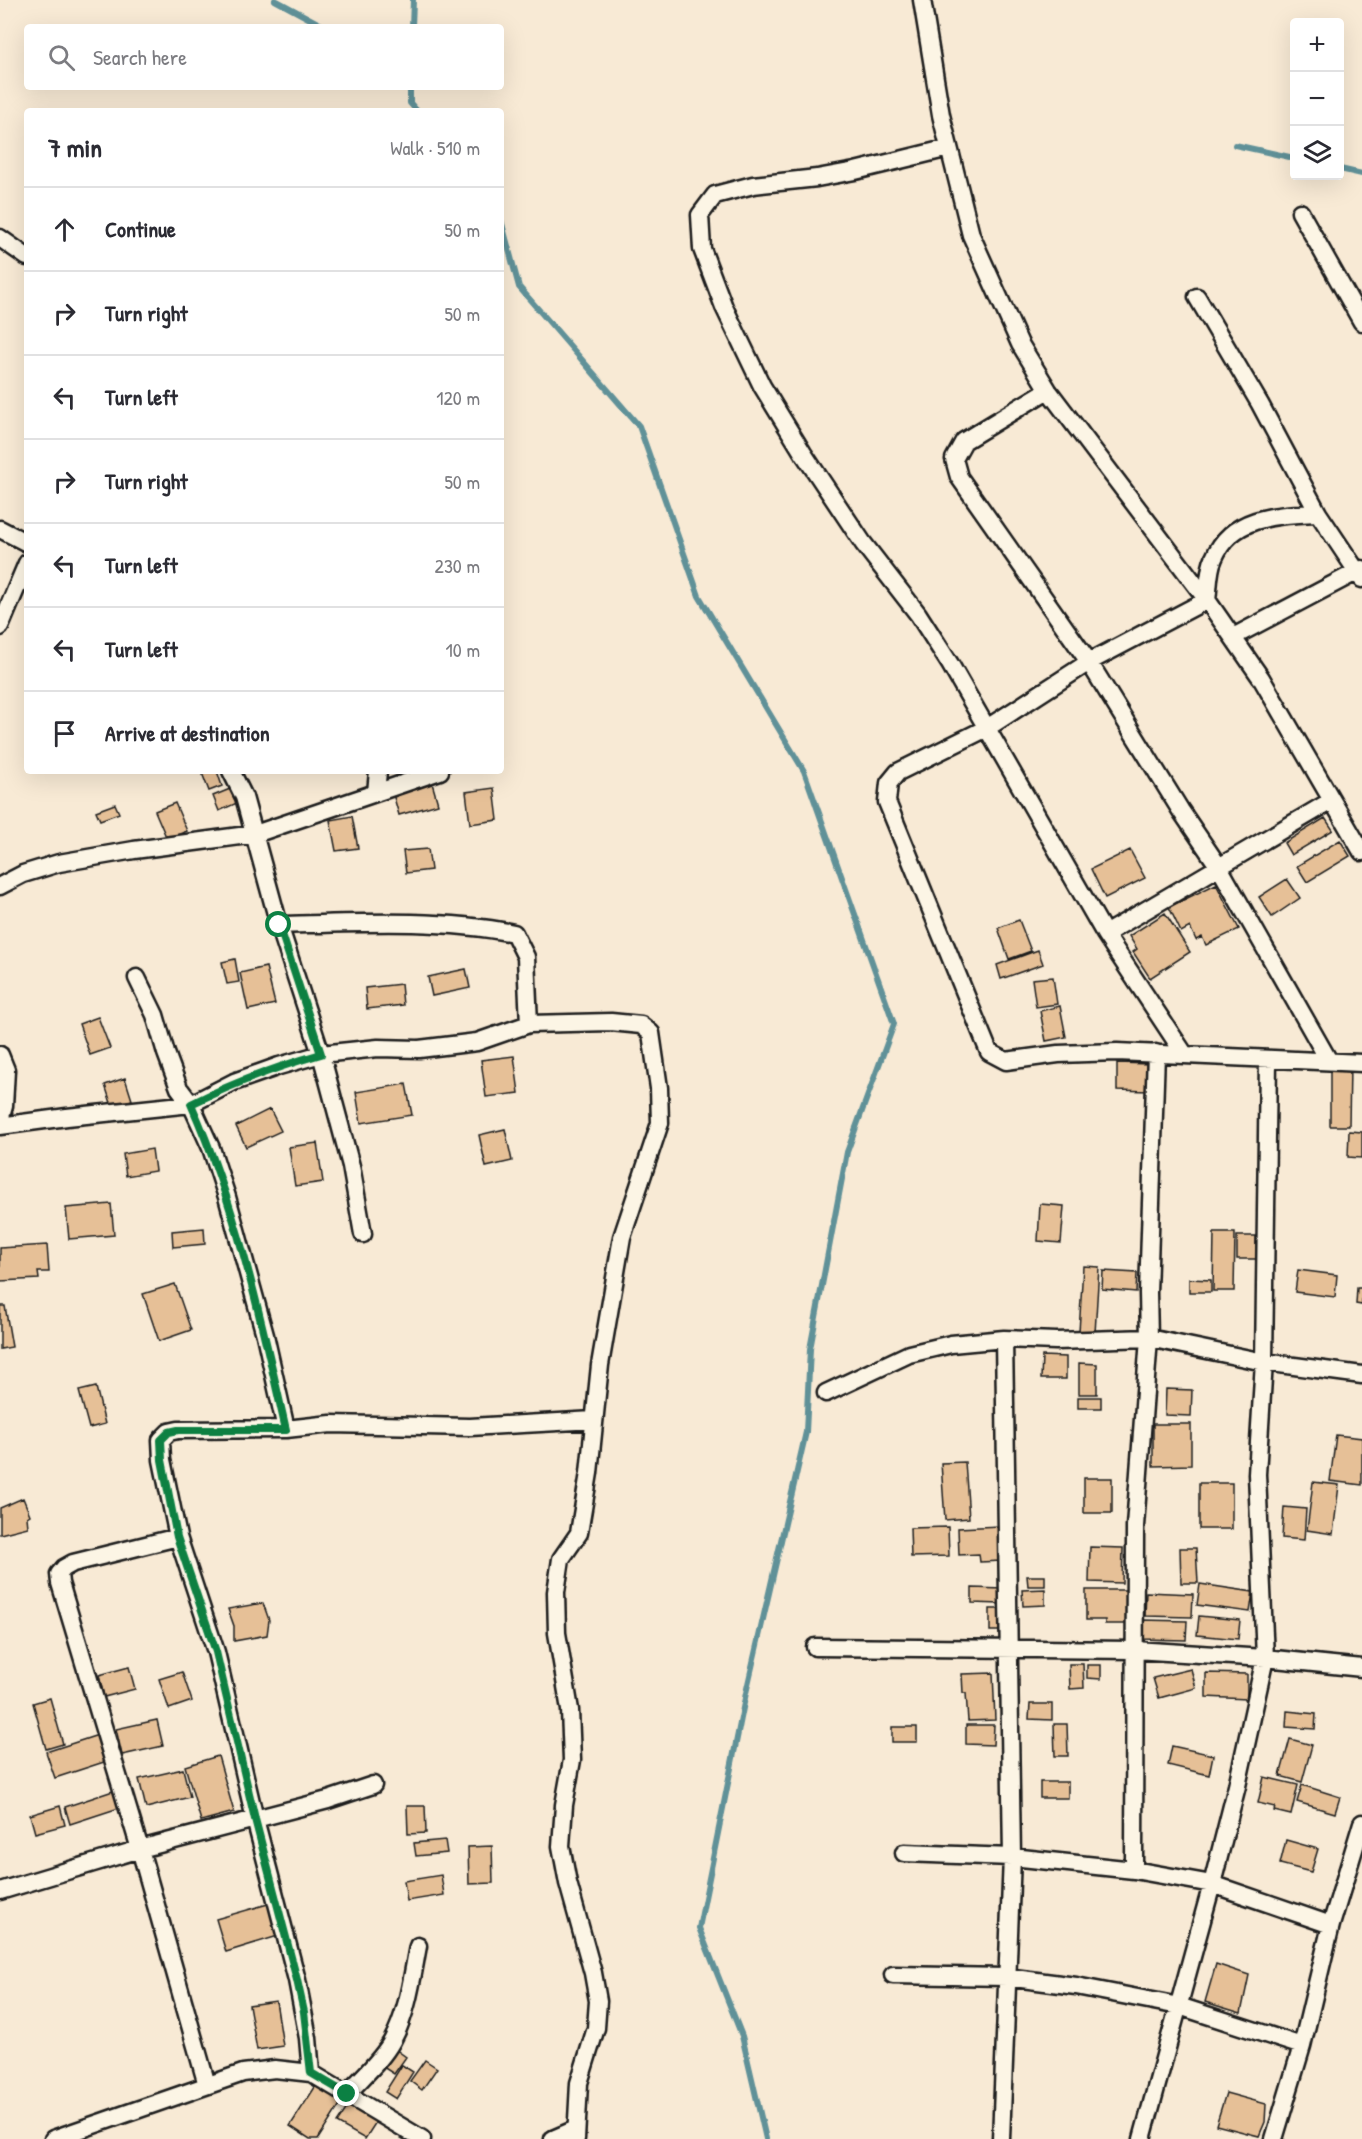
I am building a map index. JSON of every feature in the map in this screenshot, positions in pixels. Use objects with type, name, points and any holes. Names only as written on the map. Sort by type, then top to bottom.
[{"type":"street","points":[[922,0],[949,148],[971,235],[1020,344],[1048,390],[1207,600],[1261,678],[1362,852]]},
{"type":"street","points":[[949,148],[855,171],[753,185],[716,195],[700,215],[702,249],[724,307],[762,386],[863,543],[918,614],[987,728],[1105,934],[1185,1054]]},
{"type":"street","points":[[1300,212],[1362,322]]},
{"type":"street","points":[[0,238],[24,254]]},
{"type":"street","points":[[1197,297],[1260,404],[1318,513],[1361,573],[1233,637]]},
{"type":"street","points":[[1048,390],[964,441],[954,459],[959,477],[1089,662],[1181,811],[1219,867],[1329,1061]]},
{"type":"street","points":[[1207,600],[1213,559],[1227,538],[1241,527],[1257,519],[1287,514],[1318,513]]},
{"type":"street","points":[[0,529],[24,541]]},
{"type":"street","points":[[0,627],[24,570]]},
{"type":"street","points":[[1207,600],[1089,662],[987,728],[898,772],[889,783],[887,802],[989,1052],[1006,1061],[1058,1054],[1156,1053],[1362,1063]]},
{"type":"street","points":[[232,774],[244,797],[279,925],[321,1054],[351,1166],[363,1234]]},
{"type":"street","points":[[376,793],[378,774]]},
{"type":"street","points":[[0,886],[23,874],[59,863],[134,850],[255,834],[431,774]]},
{"type":"street","points":[[1105,934],[1331,801]]},
{"type":"street","points":[[0,870],[23,874]]},
{"type":"street","points":[[279,925],[394,922],[484,927],[514,933],[526,957],[529,1024]]},
{"type":"street","points":[[137,978],[155,1015],[165,1053],[179,1088],[191,1104],[211,1148],[265,1335],[286,1430]]},
{"type":"street","points":[[0,1126],[191,1104],[234,1083],[279,1066],[321,1054],[477,1042],[529,1024],[611,1022],[641,1025],[651,1034],[659,1088],[660,1123],[622,1237],[600,1365],[589,1473],[579,1533],[561,1559],[555,1592],[557,1633],[570,1710],[572,1760],[564,1805],[561,1846],[598,2001],[596,2028],[579,2083],[576,2134],[553,2139]]},
{"type":"street","points":[[1134,1870],[1136,1526],[1149,1338],[1148,1293],[1156,1053]]},
{"type":"street","points":[[0,1055],[6,1070],[4,1106],[0,1120]]},
{"type":"street","points":[[1142,2139],[1212,1884],[1237,1786],[1265,1658],[1257,1474],[1264,1362],[1268,1060]]},
{"type":"street","points":[[826,1393],[909,1354],[951,1344],[1004,1339],[1056,1341],[1149,1338],[1264,1362],[1362,1375]]},
{"type":"street","points":[[1001,2139],[1012,1857],[1004,1339]]},
{"type":"street","points":[[311,2073],[304,2012],[216,1652],[177,1537],[162,1460],[161,1440],[169,1432],[178,1430],[286,1430],[331,1424],[470,1427],[594,1420]]},
{"type":"street","points":[[177,1537],[73,1563],[64,1568],[60,1574],[60,1583],[140,1849],[207,2085]]},
{"type":"street","points":[[816,1647],[1134,1650],[1265,1658],[1362,1668]]},
{"type":"street","points":[[0,1891],[140,1849],[328,1800],[373,1785]]},
{"type":"street","points":[[1274,2139],[1302,2046],[1331,1924],[1362,1822]]},
{"type":"street","points":[[904,1854],[1012,1857],[1134,1870],[1212,1884],[1331,1924]]},
{"type":"street","points":[[347,2094],[380,2058],[392,2041],[401,2022],[409,1993],[418,1946]]},
{"type":"street","points":[[893,1975],[1006,1977],[1076,1986],[1179,2006],[1302,2046]]},
{"type":"street","points":[[53,2139],[243,2073],[275,2069],[311,2073],[347,2094],[401,2134],[422,2139]]},
{"type":"building","points":[[202,774],[218,774],[222,786],[209,791]]},
{"type":"building","points":[[432,783],[438,804],[399,815],[393,794]]},
{"type":"building","points":[[494,788],[498,820],[470,824],[466,792]]},
{"type":"building","points":[[230,789],[237,803],[219,811],[213,796]]},
{"type":"building","points":[[175,803],[187,831],[167,839],[155,811]]},
{"type":"building","points":[[115,804],[119,813],[100,820],[96,811]]},
{"type":"building","points":[[352,816],[358,848],[336,851],[330,820]]},
{"type":"building","points":[[1325,818],[1333,830],[1291,855],[1284,843]]},
{"type":"building","points":[[1340,840],[1350,856],[1307,882],[1297,866]]},
{"type":"building","points":[[428,849],[431,870],[406,873],[403,851]]},
{"type":"building","points":[[1130,850],[1145,878],[1105,898],[1091,869]]},
{"type":"building","points":[[1287,879],[1300,898],[1272,917],[1259,897]]},
{"type":"building","points":[[1216,884],[1239,929],[1206,945],[1202,937],[1196,940],[1190,927],[1181,932],[1169,907]]},
{"type":"building","points":[[1165,913],[1190,952],[1150,978],[1133,952],[1137,949],[1129,936]]},
{"type":"building","points":[[1019,920],[1031,951],[1009,959],[998,928]]},
{"type":"building","points":[[1038,950],[1043,964],[1001,979],[997,965]]},
{"type":"building","points":[[235,959],[239,982],[227,984],[222,962]]},
{"type":"building","points":[[266,967],[275,1004],[248,1010],[240,973]]},
{"type":"building","points":[[466,969],[470,988],[432,996],[428,977]]},
{"type":"building","points":[[1053,977],[1057,1004],[1036,1007],[1032,979]]},
{"type":"building","points":[[401,984],[403,1005],[367,1009],[365,988]]},
{"type":"building","points":[[1060,1006],[1066,1037],[1046,1041],[1040,1011]]},
{"type":"building","points":[[98,1017],[110,1048],[90,1055],[79,1024]]},
{"type":"building","points":[[514,1056],[519,1093],[486,1097],[481,1060]]},
{"type":"building","points":[[1117,1063],[1150,1064],[1149,1091],[1117,1090]]},
{"type":"building","points":[[1330,1066],[1350,1066],[1349,1126],[1330,1126]]},
{"type":"building","points":[[125,1078],[132,1100],[112,1106],[105,1085]]},
{"type":"building","points":[[406,1084],[412,1115],[361,1123],[356,1092]]},
{"type":"building","points":[[270,1109],[281,1131],[246,1147],[236,1126]]},
{"type":"building","points":[[505,1129],[512,1161],[486,1167],[479,1135]]},
{"type":"building","points":[[1349,1131],[1362,1132],[1362,1158],[1348,1157]]},
{"type":"building","points":[[317,1143],[323,1182],[295,1186],[289,1147]]},
{"type":"building","points":[[152,1149],[155,1171],[126,1176],[123,1154]]},
{"type":"building","points":[[111,1204],[114,1235],[69,1239],[66,1208]]},
{"type":"building","points":[[1040,1204],[1064,1206],[1061,1243],[1038,1241]]},
{"type":"building","points":[[204,1228],[205,1244],[173,1247],[172,1231]]},
{"type":"building","points":[[1214,1233],[1235,1233],[1234,1291],[1213,1291]]},
{"type":"building","points":[[1237,1236],[1265,1236],[1264,1259],[1237,1259]]},
{"type":"building","points":[[47,1245],[49,1272],[38,1272],[39,1279],[0,1281],[0,1248]]},
{"type":"building","points":[[1083,1266],[1099,1267],[1095,1333],[1079,1332]]},
{"type":"building","points":[[1298,1270],[1337,1275],[1335,1297],[1295,1292]]},
{"type":"building","points":[[1103,1271],[1137,1273],[1136,1292],[1102,1289]]},
{"type":"building","points":[[1189,1279],[1211,1280],[1211,1292],[1189,1292]]},
{"type":"building","points":[[175,1284],[191,1330],[159,1341],[143,1294]]},
{"type":"building","points":[[1357,1288],[1362,1288],[1362,1305],[1356,1304]]},
{"type":"building","points":[[0,1306],[5,1306],[12,1347],[0,1349]]},
{"type":"building","points":[[1042,1356],[1066,1357],[1066,1379],[1041,1379]]},
{"type":"building","points":[[1079,1363],[1097,1364],[1097,1394],[1079,1394]]},
{"type":"building","points":[[96,1387],[105,1424],[89,1428],[79,1391]]},
{"type":"building","points":[[1166,1389],[1192,1390],[1191,1416],[1165,1415]]},
{"type":"building","points":[[1078,1397],[1101,1397],[1101,1408],[1078,1408]]},
{"type":"building","points":[[1153,1424],[1191,1424],[1191,1465],[1153,1466]]},
{"type":"building","points":[[1336,1435],[1362,1438],[1362,1485],[1330,1481]]},
{"type":"building","points":[[965,1462],[969,1518],[945,1520],[941,1463]]},
{"type":"building","points":[[1084,1478],[1112,1478],[1112,1513],[1084,1513]]},
{"type":"building","points":[[1313,1482],[1339,1485],[1333,1534],[1307,1530]]},
{"type":"building","points":[[1199,1483],[1232,1483],[1232,1529],[1199,1529]]},
{"type":"building","points":[[23,1498],[30,1515],[27,1517],[28,1527],[0,1534],[0,1508]]},
{"type":"building","points":[[1284,1507],[1306,1509],[1304,1540],[1282,1538]]},
{"type":"building","points":[[1000,1526],[1001,1561],[980,1562],[979,1554],[959,1555],[958,1528]]},
{"type":"building","points":[[948,1527],[949,1556],[911,1557],[910,1528]]},
{"type":"building","points":[[1090,1547],[1123,1548],[1122,1583],[1089,1582]]},
{"type":"building","points":[[1180,1548],[1196,1548],[1198,1583],[1181,1583]]},
{"type":"building","points":[[1027,1576],[1045,1576],[1045,1586],[1028,1586]]},
{"type":"building","points":[[1200,1584],[1253,1592],[1250,1612],[1197,1605]]},
{"type":"building","points":[[972,1588],[1003,1589],[1002,1604],[972,1603]]},
{"type":"building","points":[[1045,1589],[1045,1605],[1023,1606],[1022,1590]]},
{"type":"building","points":[[1086,1590],[1126,1590],[1126,1624],[1105,1624],[1105,1620],[1086,1620]]},
{"type":"building","points":[[1146,1592],[1193,1594],[1192,1617],[1145,1616]]},
{"type":"building","points":[[263,1603],[269,1620],[267,1635],[234,1641],[234,1626],[228,1609]]},
{"type":"building","points":[[990,1609],[1003,1609],[1003,1631],[990,1631]]},
{"type":"building","points":[[1199,1616],[1240,1620],[1238,1639],[1197,1635]]},
{"type":"building","points":[[1141,1620],[1187,1621],[1186,1640],[1141,1639]]},
{"type":"building","points":[[1069,1664],[1083,1664],[1084,1688],[1070,1689]]},
{"type":"building","points":[[1087,1665],[1101,1665],[1101,1679],[1087,1678]]},
{"type":"building","points":[[129,1667],[135,1689],[104,1697],[99,1675]]},
{"type":"building","points":[[1191,1669],[1196,1688],[1159,1698],[1153,1678]]},
{"type":"building","points":[[182,1672],[192,1701],[169,1709],[159,1679]]},
{"type":"building","points":[[993,1673],[995,1720],[968,1721],[962,1674]]},
{"type":"building","points":[[1206,1673],[1247,1674],[1247,1699],[1206,1697]]},
{"type":"building","points":[[50,1698],[63,1744],[46,1749],[33,1703]]},
{"type":"building","points":[[1030,1704],[1052,1704],[1052,1720],[1029,1719]]},
{"type":"building","points":[[1287,1711],[1316,1714],[1315,1729],[1286,1727]]},
{"type":"building","points":[[157,1720],[163,1746],[122,1755],[116,1729]]},
{"type":"building","points":[[1054,1724],[1067,1724],[1068,1756],[1055,1756]]},
{"type":"building","points":[[966,1725],[994,1725],[993,1745],[966,1744]]},
{"type":"building","points":[[892,1727],[917,1727],[917,1742],[892,1742]]},
{"type":"building","points":[[98,1735],[107,1761],[55,1778],[46,1752]]},
{"type":"building","points":[[1290,1739],[1312,1745],[1302,1782],[1280,1776]]},
{"type":"building","points":[[1172,1746],[1213,1755],[1209,1775],[1168,1765]]},
{"type":"building","points":[[218,1756],[234,1812],[201,1821],[185,1766]]},
{"type":"building","points":[[183,1769],[190,1797],[146,1808],[139,1779]]},
{"type":"building","points":[[1264,1777],[1298,1785],[1291,1815],[1274,1811],[1275,1807],[1258,1803]]},
{"type":"building","points":[[1040,1782],[1068,1782],[1068,1798],[1040,1798]]},
{"type":"building","points":[[1302,1785],[1340,1797],[1335,1813],[1297,1802]]},
{"type":"building","points":[[116,1790],[122,1807],[70,1824],[65,1807]]},
{"type":"building","points":[[60,1806],[65,1825],[35,1833],[30,1815]]},
{"type":"building","points":[[407,1806],[425,1806],[426,1833],[408,1834]]},
{"type":"building","points":[[445,1840],[447,1853],[416,1856],[414,1843]]},
{"type":"building","points":[[1286,1840],[1318,1849],[1311,1872],[1280,1864]]},
{"type":"building","points":[[492,1846],[493,1883],[469,1884],[468,1847]]},
{"type":"building","points":[[441,1875],[444,1895],[407,1901],[404,1881]]},
{"type":"building","points":[[268,1904],[278,1936],[226,1952],[216,1919]]},
{"type":"building","points":[[1216,1964],[1249,1975],[1241,2013],[1205,2002]]},
{"type":"building","points":[[276,2001],[283,2046],[257,2050],[249,2005]]},
{"type":"building","points":[[395,2049],[406,2057],[394,2074],[383,2067]]},
{"type":"building","points":[[425,2060],[437,2068],[422,2090],[410,2081]]},
{"type":"building","points":[[402,2065],[413,2072],[396,2099],[385,2092]]},
{"type":"building","points":[[317,2084],[343,2100],[318,2139],[310,2139],[290,2126]]},
{"type":"building","points":[[1226,2093],[1266,2104],[1265,2122],[1259,2136],[1216,2125]]},
{"type":"building","points":[[349,2105],[376,2122],[365,2139],[337,2123]]},
{"type":"waterway","points":[[275,0],[319,24]]},
{"type":"waterway","points":[[412,24],[413,0]]},
{"type":"waterway","points":[[410,90],[410,103],[414,108]]},
{"type":"waterway","points":[[1235,145],[1290,157]]},
{"type":"waterway","points":[[1344,170],[1362,174]]},
{"type":"waterway","points":[[504,231],[519,287],[639,426],[699,596],[804,771],[894,1024],[847,1152],[810,1349],[806,1432],[746,1693],[699,1928],[742,2036],[766,2139]]},
{"type":"route","points":[[279,925],[321,1054],[279,1066],[234,1083],[191,1104],[211,1148],[227,1197],[265,1335],[286,1430],[178,1430],[169,1432],[161,1440],[162,1460],[177,1537],[216,1652],[255,1819],[297,1980],[308,2038],[311,2073],[347,2094]]}]
